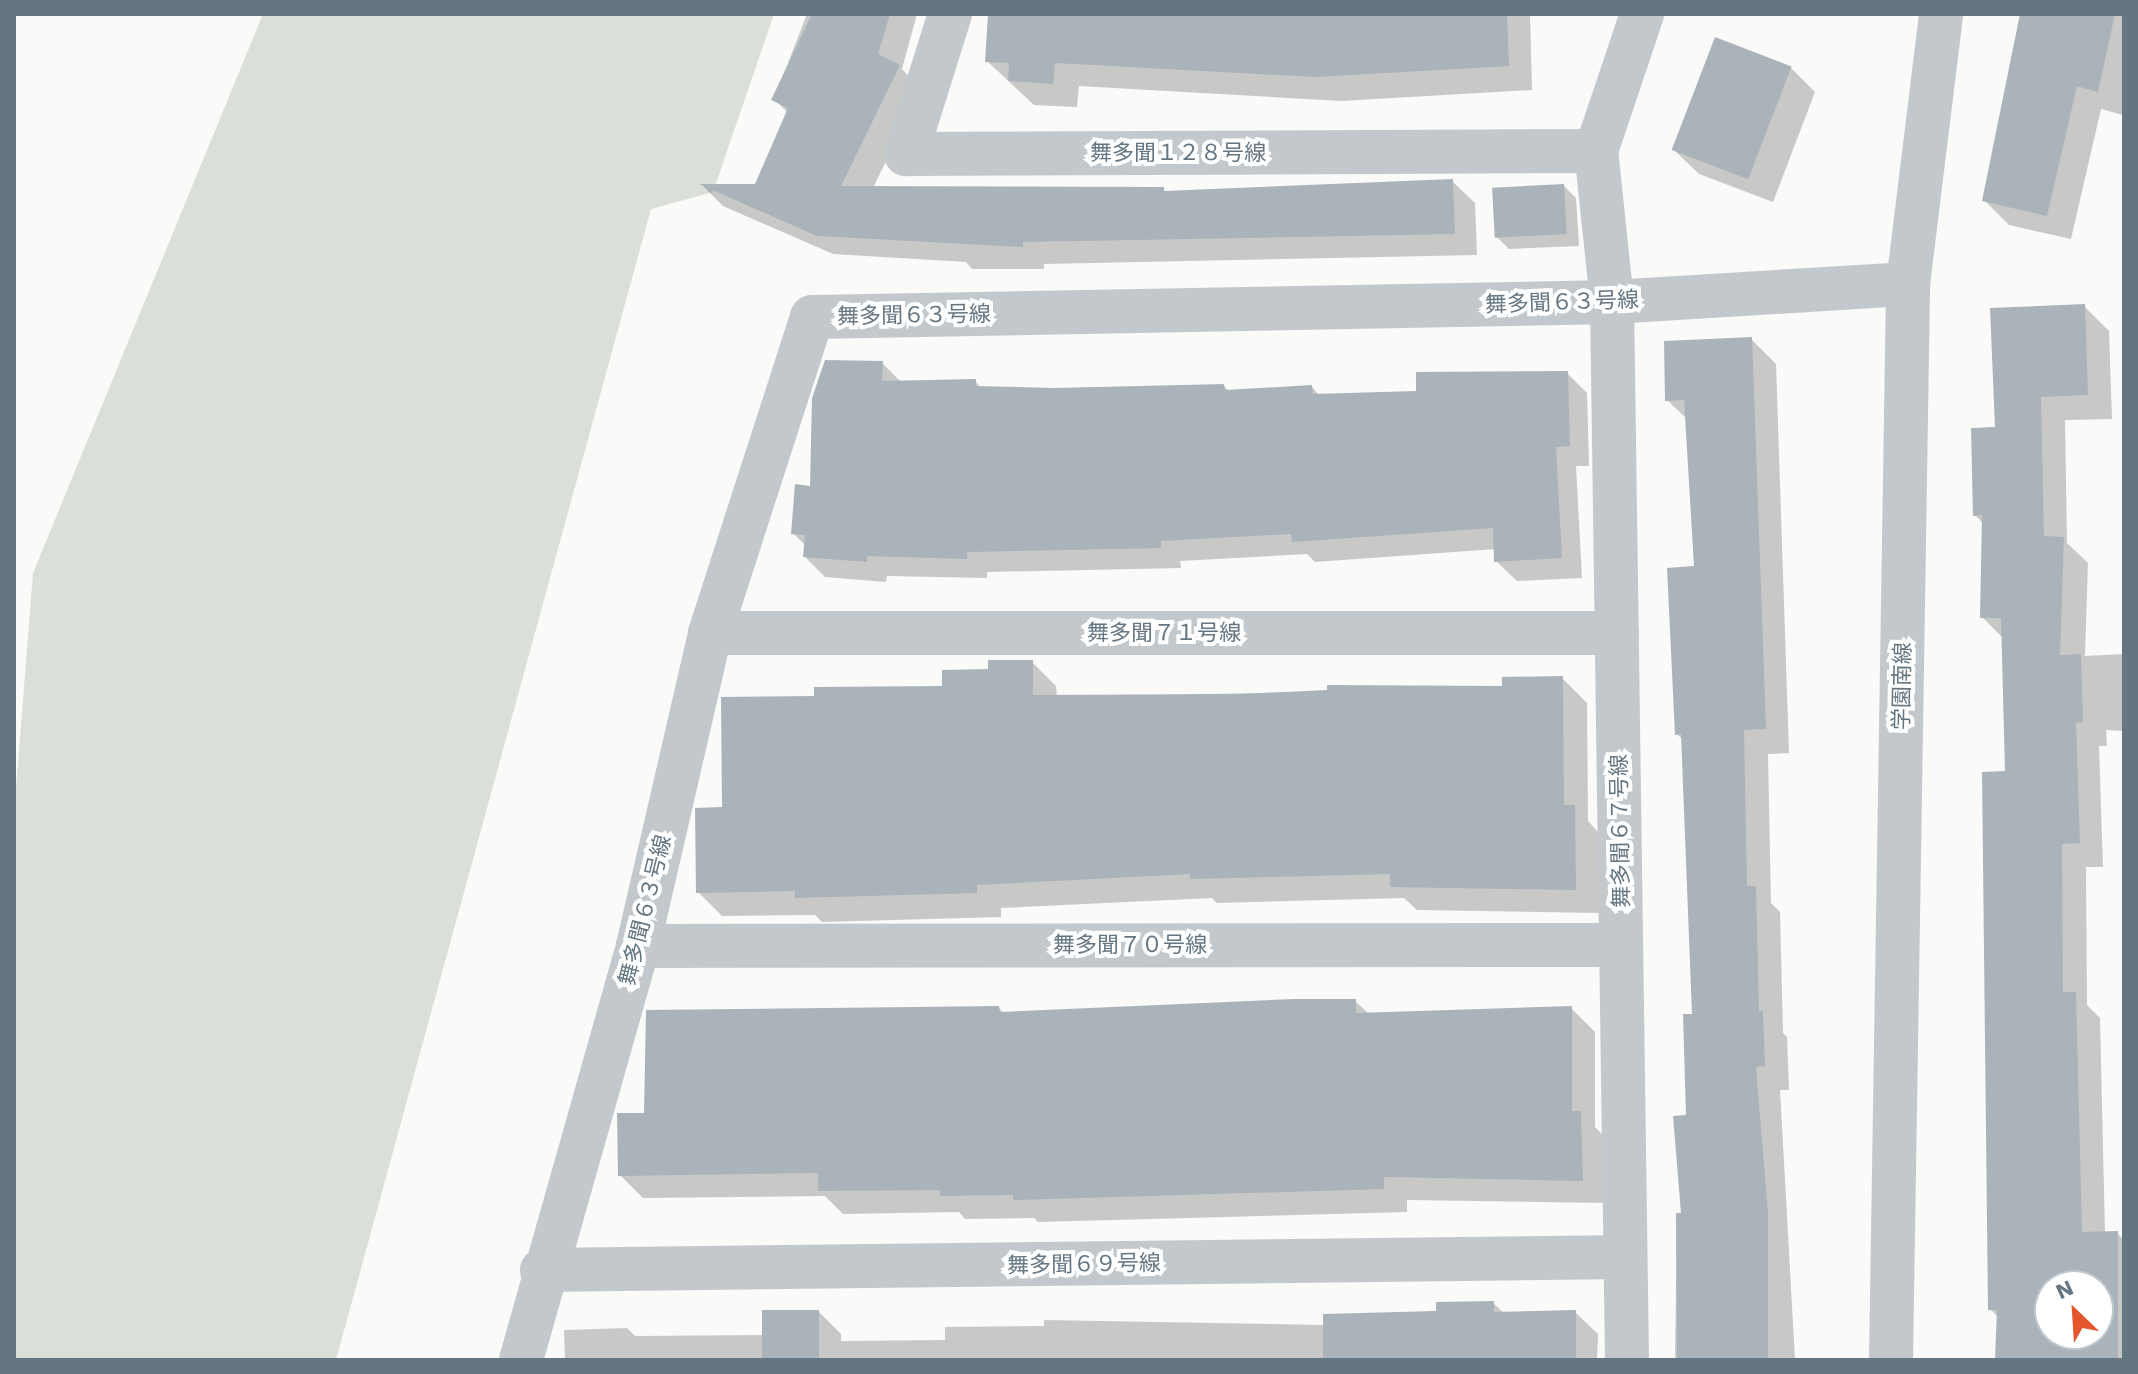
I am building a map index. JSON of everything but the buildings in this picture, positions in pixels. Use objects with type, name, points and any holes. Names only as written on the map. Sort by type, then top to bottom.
[{"type":"street","name":"舞多聞１２８号線","points":[[950,14],[906,154],[1596,151]]},
{"type":"street","points":[[1596,151],[1642,14]]},
{"type":"street","name":"学園南線","points":[[1891,1360],[1908,284],[1941,14]]},
{"type":"street","name":"舞多聞６７号線","points":[[1596,151],[1612,302],[1627,1360]]},
{"type":"street","name":"舞多聞６３号線","points":[[521,1360],[542,1270],[638,946],[710,633],[812,317],[1612,302],[1908,284]]},
{"type":"street","name":"舞多聞７１号線","points":[[710,633],[1617,633]]},
{"type":"street","name":"舞多聞７０号線","points":[[638,946],[1621,945]]},
{"type":"street","name":"舞多聞６９号線","points":[[542,1270],[1625,1257]]},
{"type":"shaded area","points":[[263,14],[774,14],[713,192],[651,209],[336,1360],[14,1360],[14,814],[33,573]]}]
